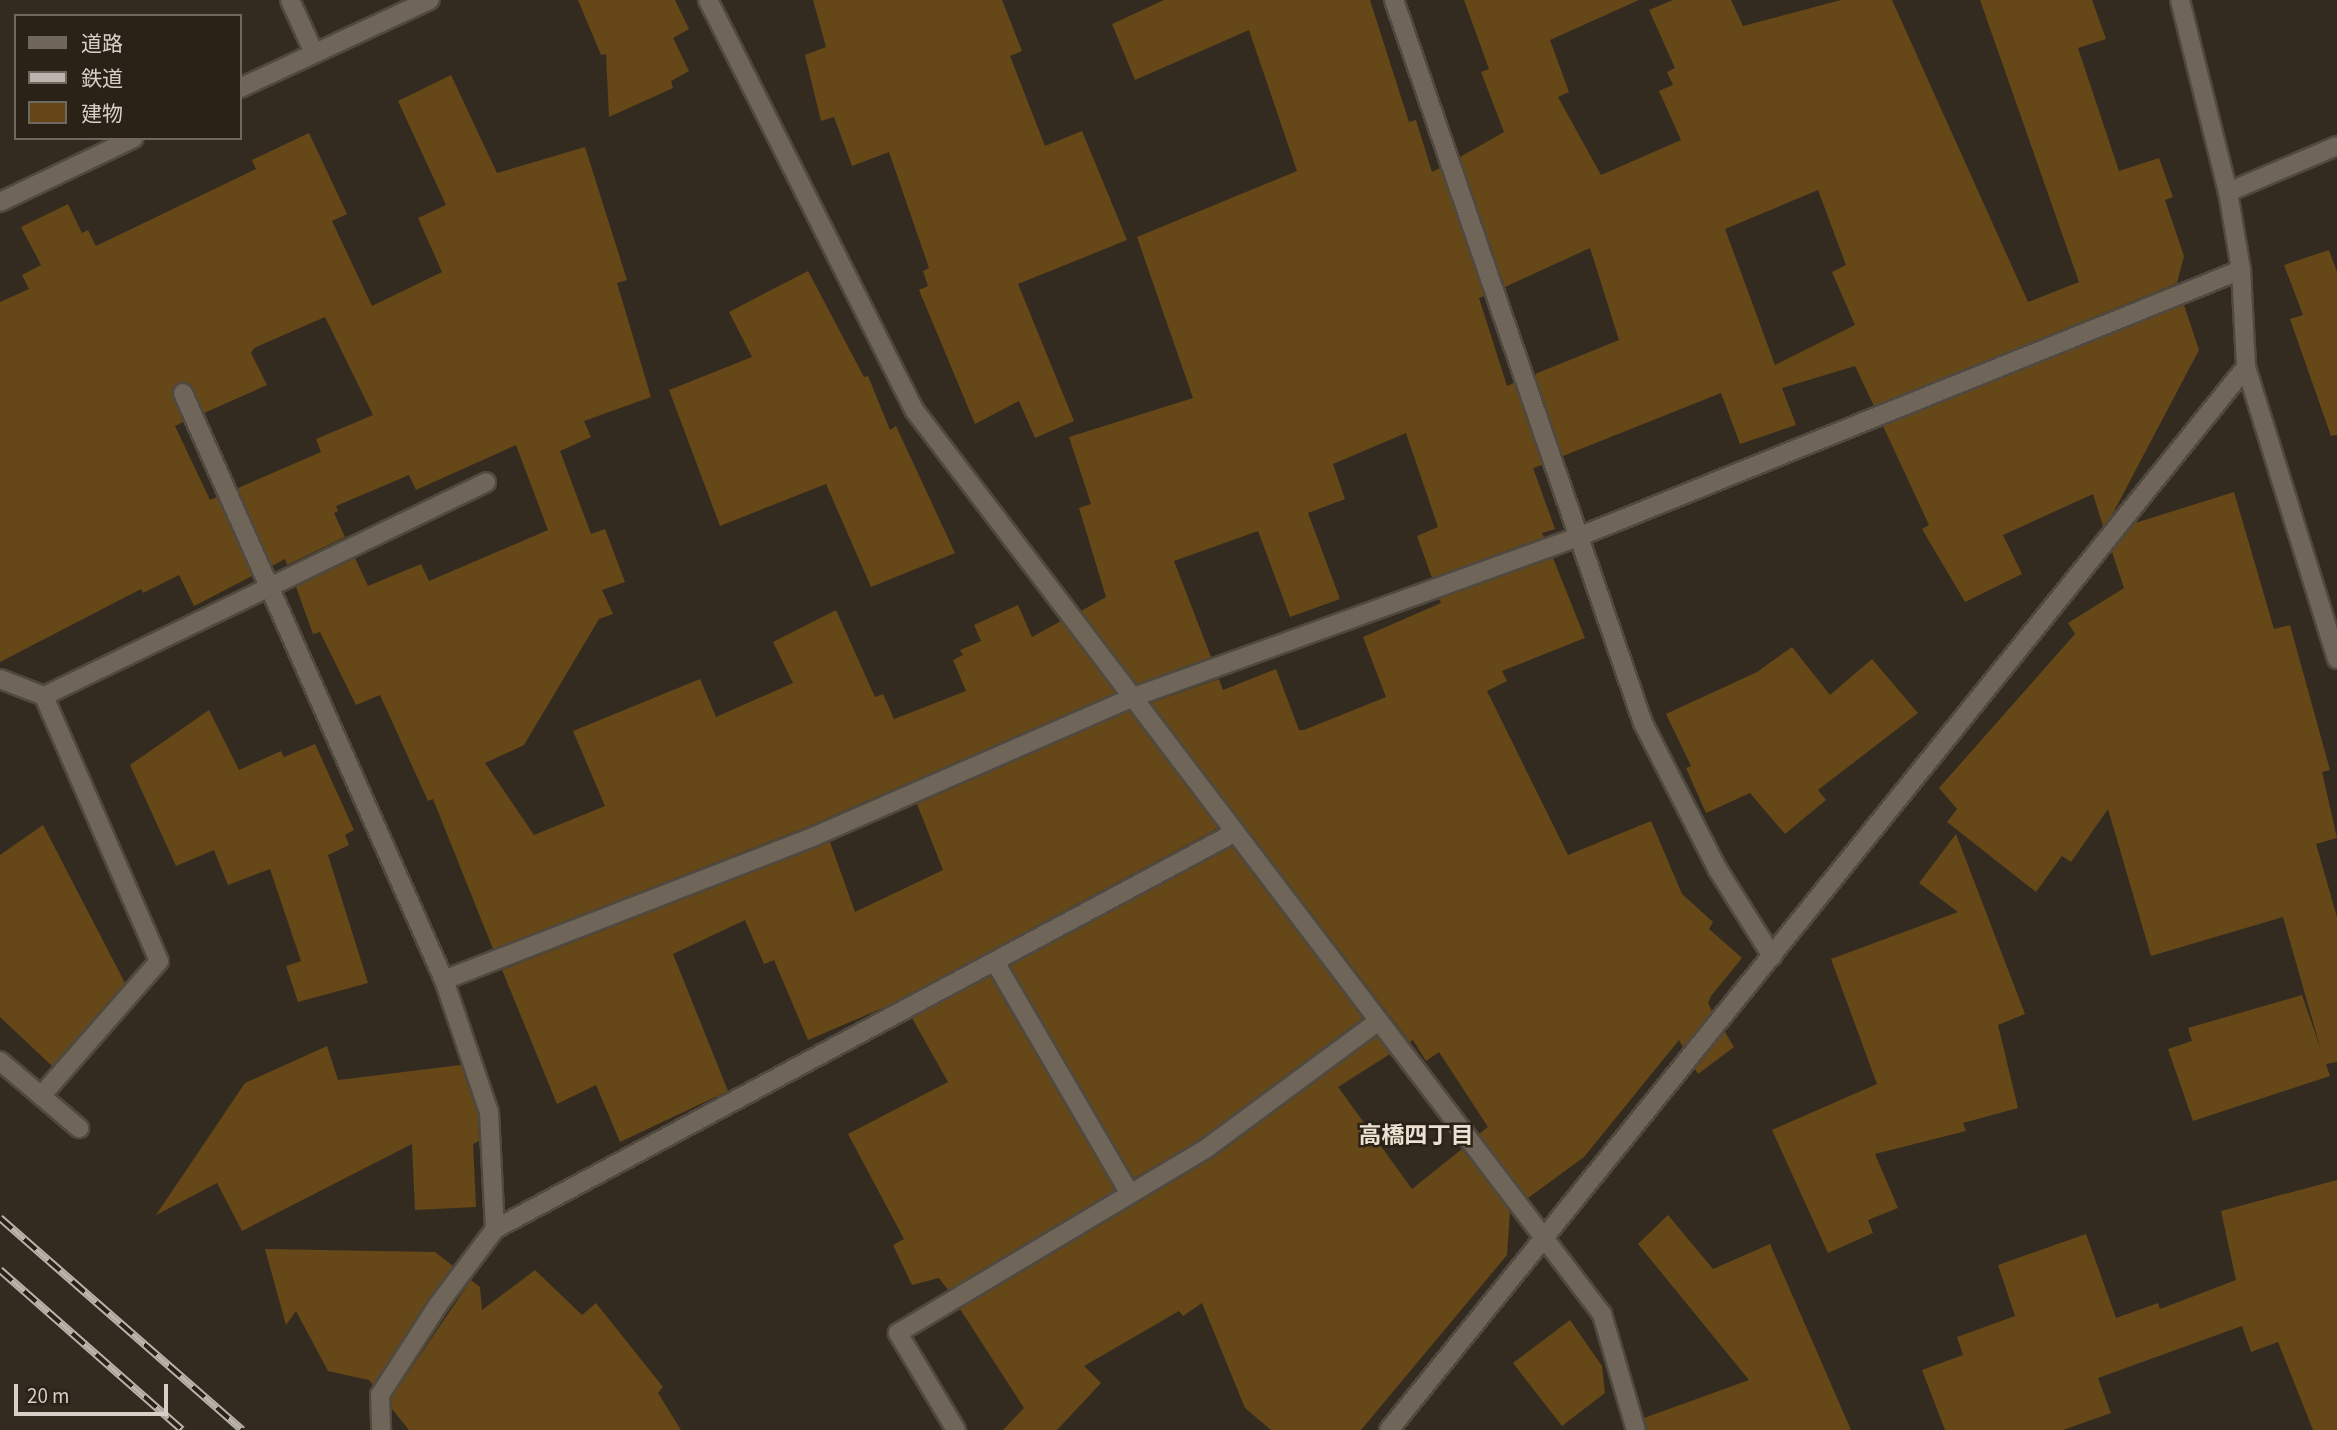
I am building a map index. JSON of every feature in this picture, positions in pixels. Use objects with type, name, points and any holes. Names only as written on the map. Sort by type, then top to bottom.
[{"type":"street","points":[[290,0],[314,53]]},
{"type":"street","points":[[242,87],[430,0]]},
{"type":"street","points":[[708,0],[915,411],[1602,1314],[1636,1430]]},
{"type":"street","points":[[1394,0],[1643,723],[1718,870],[1772,956]]},
{"type":"street","points":[[2180,0],[2228,192],[2241,270],[2246,367],[2337,659]]},
{"type":"street","points":[[0,202],[130,140]]},
{"type":"street","points":[[2228,192],[2337,146]]},
{"type":"street","points":[[444,980],[813,837],[1132,698],[1578,537],[2241,270]]},
{"type":"street","points":[[1389,1430],[1541,1237],[1772,956],[2246,367]]},
{"type":"street","points":[[183,393],[444,980],[489,1112],[495,1229]]},
{"type":"street","points":[[44,696],[486,482]]},
{"type":"street","points":[[0,679],[44,696],[159,961],[41,1096]]},
{"type":"street","points":[[381,1430],[380,1395],[438,1304],[495,1229],[1234,833]]},
{"type":"street","points":[[995,962],[1130,1194]]},
{"type":"street","points":[[956,1430],[898,1334],[1208,1148],[1377,1021]]},
{"type":"street","points":[[0,1060],[79,1128]]},
{"type":"building","points":[[578,0],[675,0],[689,29],[673,38],[689,71],[671,81],[673,88],[609,117],[606,54],[601,55]]},
{"type":"building","points":[[813,0],[1002,0],[1022,51],[1010,56],[1045,146],[1082,131],[1127,240],[1018,284],[1074,421],[1035,438],[1019,401],[975,424],[919,290],[928,286],[923,271],[929,268],[889,152],[852,166],[834,117],[821,121],[805,55],[826,47]]},
{"type":"building","points":[[1164,0],[1370,0],[1409,122],[1416,120],[1432,172],[1440,168],[1484,296],[1479,298],[1507,386],[1514,383],[1542,465],[1533,468],[1555,529],[1542,533],[1544,537],[1432,578],[1417,536],[1438,527],[1406,433],[1333,464],[1345,499],[1308,513],[1340,599],[1290,617],[1258,531],[1174,561],[1211,657],[1137,684],[1081,611],[1106,597],[1079,508],[1091,504],[1069,437],[1193,398],[1137,237],[1297,171],[1249,30],[1135,80],[1112,24]]},
{"type":"building","points":[[1464,0],[1639,0],[1550,40],[1569,92],[1558,97],[1601,175],[1681,140],[1659,91],[1673,85],[1667,72],[1675,68],[1649,10],[1673,0],[1731,0],[1743,26],[1841,0],[1892,0],[2028,302],[2079,282],[1980,0],[2092,0],[2106,39],[2078,48],[2119,171],[2159,158],[2173,197],[2165,200],[2184,256],[2177,283],[1874,406],[1855,366],[1782,388],[1796,425],[1740,444],[1721,393],[1563,456],[1535,374],[1619,340],[1590,248],[1505,287],[1460,157],[1504,132],[1481,72],[1489,69]],"holes":[[[1818,190],[1846,265],[1832,272],[1855,325],[1775,365],[1725,229]]]},
{"type":"building","points":[[451,75],[497,173],[585,147],[627,280],[617,283],[651,397],[584,421],[591,437],[560,451],[591,534],[605,529],[625,582],[602,590],[613,614],[599,619],[524,745],[485,763],[534,835],[605,806],[573,731],[700,679],[716,717],[793,683],[773,642],[836,610],[875,697],[883,694],[894,719],[966,691],[953,660],[963,655],[960,650],[981,641],[974,625],[1018,605],[1032,637],[1061,621],[1115,693],[809,826],[493,949],[433,799],[428,801],[380,695],[356,705],[320,632],[313,634],[296,587],[355,558],[368,586],[421,564],[429,581],[548,530],[516,445],[416,490],[409,475],[336,506],[338,511],[334,513],[345,537],[287,565],[285,559],[272,566],[238,488],[321,452],[316,439],[373,415],[325,317],[254,348],[251,353],[267,385],[204,413],[189,383],[179,382],[172,391],[183,422],[175,426],[210,500],[217,497],[252,576],[194,606],[179,575],[143,593],[141,589],[0,662],[0,302],[29,289],[22,275],[41,265],[21,227],[68,204],[82,233],[88,230],[96,246],[256,169],[252,160],[309,133],[347,214],[332,221],[372,306],[442,272],[418,218],[446,205],[398,101]]},
{"type":"building","points":[[2329,250],[2337,272],[2337,435],[2331,436],[2290,319],[2303,315],[2284,265]]},
{"type":"building","points":[[808,271],[864,377],[868,376],[890,430],[896,426],[955,553],[871,587],[826,484],[720,526],[669,390],[752,357],[729,312]]},
{"type":"building","points":[[2184,305],[2199,350],[2112,515],[2103,526],[2093,494],[2003,535],[2022,574],[1965,602],[1922,529],[1929,525],[1883,426]]},
{"type":"building","points":[[2234,492],[2274,629],[2290,625],[2330,770],[2322,772],[2337,838],[2316,844],[2337,917],[2337,1062],[2326,1064],[2330,1076],[2193,1121],[2168,1049],[2192,1041],[2188,1028],[2302,995],[2321,1050],[2283,917],[2151,956],[2108,809],[2071,862],[2062,856],[2036,892],[1947,822],[1957,809],[1939,788],[2075,634],[2068,623],[2124,588],[2112,552],[2135,523]]},
{"type":"building","points":[[1553,558],[1585,638],[1502,671],[1507,681],[1487,691],[1568,855],[1651,821],[1682,894],[1713,922],[1709,929],[1742,958],[1711,996],[1708,1003],[1712,1011],[1683,1047],[1679,1040],[1584,1157],[1528,1198],[1479,1134],[1488,1127],[1439,1052],[1426,1061],[1413,1040],[1410,1042],[1151,703],[1219,679],[1223,690],[1276,669],[1299,730],[1304,730],[1386,697],[1363,637],[1441,603],[1439,599]]},
{"type":"building","points":[[1792,647],[1830,695],[1872,659],[1918,713],[1818,790],[1826,800],[1785,834],[1750,793],[1706,813],[1686,768],[1691,766],[1666,714],[1757,672]]},
{"type":"building","points":[[209,710],[239,770],[281,751],[284,757],[315,744],[354,830],[345,835],[349,845],[328,855],[368,983],[298,1002],[286,966],[301,961],[270,869],[228,885],[214,850],[176,866],[130,765]]},
{"type":"building","points":[[1129,711],[1218,828],[885,1007],[808,1040],[774,960],[764,964],[745,920],[673,954],[728,1091],[620,1142],[596,1085],[557,1104],[502,970],[830,842],[855,912],[943,870],[917,804]]},
{"type":"building","points":[[43,825],[125,983],[52,1066],[0,1017],[0,855]]},
{"type":"building","points":[[1956,834],[2025,1014],[1998,1025],[2018,1108],[1963,1123],[1966,1131],[1875,1154],[1898,1208],[1868,1220],[1873,1233],[1828,1253],[1772,1130],[1877,1084],[1831,959],[1958,912],[1919,883]]},
{"type":"building","points":[[1232,847],[1363,1018],[1201,1139],[1134,1178],[1010,966]]},
{"type":"building","points":[[990,976],[1115,1190],[948,1290],[939,1278],[912,1285],[893,1245],[904,1239],[848,1134],[948,1082],[912,1018]]},
{"type":"building","points":[[1725,1032],[1734,1047],[1698,1074],[1695,1069]]},
{"type":"building","points":[[1377,1036],[1390,1054],[1338,1087],[1412,1189],[1462,1149],[1510,1211],[1507,1255],[1361,1430],[1271,1430],[1245,1408],[1202,1303],[1183,1316],[1179,1311],[1084,1366],[1101,1383],[1057,1430],[1003,1430],[1024,1408],[960,1309],[1213,1158]]},
{"type":"building","points":[[327,1046],[338,1080],[461,1065],[478,1114],[479,1141],[473,1144],[476,1207],[415,1210],[412,1144],[242,1231],[217,1183],[156,1215],[245,1083]]},
{"type":"building","points":[[2337,1180],[2337,1430],[2313,1430],[2278,1342],[2251,1352],[2242,1326],[2098,1378],[2111,1413],[2063,1430],[1945,1430],[1922,1370],[1963,1355],[1957,1337],[2015,1316],[1998,1265],[2086,1234],[2116,1318],[2158,1303],[2160,1309],[2236,1280],[2221,1211]]},
{"type":"building","points":[[1668,1215],[1713,1269],[1770,1244],[1851,1430],[1647,1430],[1644,1418],[1749,1380],[1638,1244]]},
{"type":"building","points":[[265,1249],[435,1252],[453,1266],[373,1385],[369,1380],[328,1371],[296,1311],[286,1325]]},
{"type":"building","points":[[535,1270],[582,1315],[596,1303],[663,1387],[658,1393],[681,1430],[409,1430],[392,1409],[391,1398],[471,1280],[480,1287],[482,1310]]},
{"type":"building","points":[[1570,1320],[1602,1366],[1605,1393],[1562,1426],[1513,1363]]},
{"type":"railway","points":[[0,1218],[242,1430]]},
{"type":"railway","points":[[0,1270],[182,1430]]},
{"type":"district","name":"高橋四丁目","points":[[1416,1136]]}]
